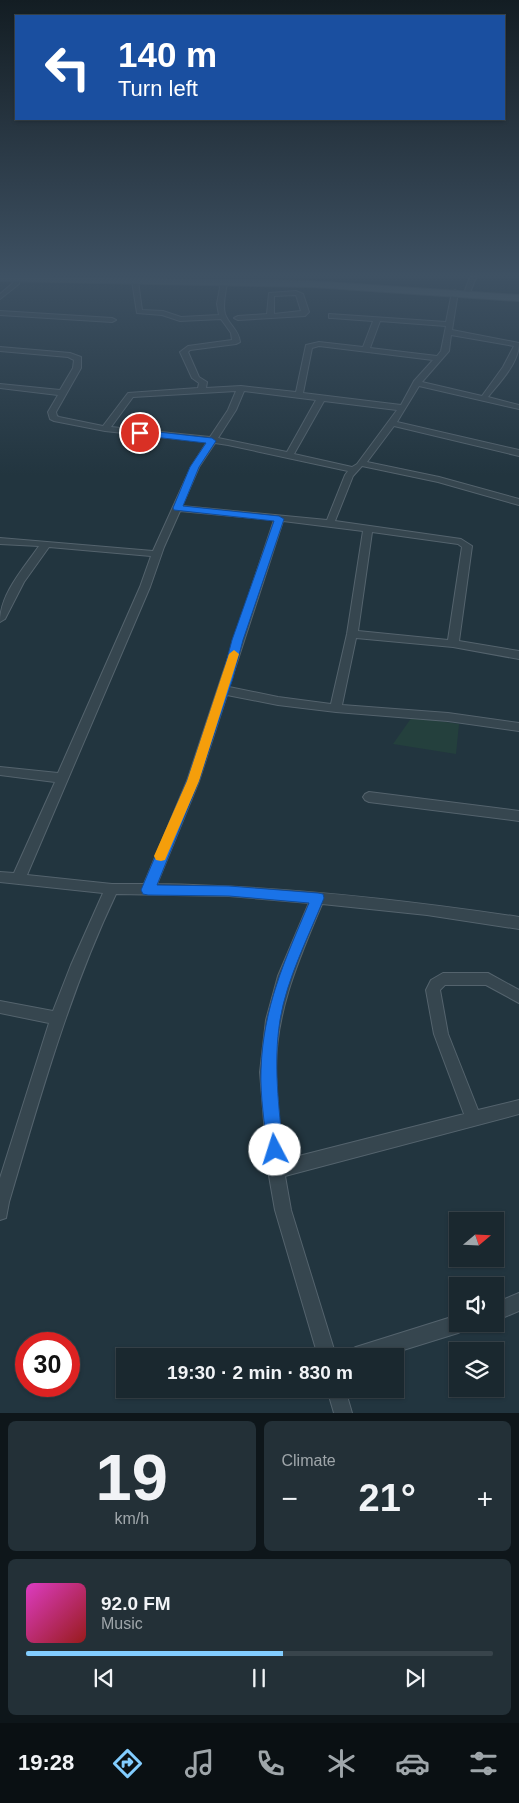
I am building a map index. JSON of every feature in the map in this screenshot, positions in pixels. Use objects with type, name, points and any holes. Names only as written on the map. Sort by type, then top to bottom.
[{"type":"street","points":[[202,391],[203,382],[196,378],[184,352],[188,348],[228,343]]},
{"type":"street","points":[[366,349],[368,343]]},
{"type":"street","points":[[330,523],[349,475],[392,423],[417,384],[445,351],[447,343]]},
{"type":"street","points":[[299,395],[309,347],[311,346],[319,344],[439,358]]},
{"type":"street","points":[[484,398],[507,367],[518,345]]},
{"type":"street","points":[[0,349],[76,356],[78,359],[77,368],[52,412],[53,417],[105,429],[228,442],[289,456],[439,480],[519,502]]},
{"type":"street","points":[[417,384],[519,407]]},
{"type":"street","points":[[0,386],[62,393]]},
{"type":"street","points":[[18,880],[195,467],[232,410],[240,388]]},
{"type":"street","points":[[105,429],[131,395],[240,388],[402,408]]},
{"type":"street","points":[[289,456],[321,398]]},
{"type":"street","points":[[392,423],[519,453]]},
{"type":"street","points":[[177,508],[330,523],[456,541],[467,546],[453,644]]},
{"type":"street","points":[[148,890],[193,781],[279,519]]},
{"type":"street","points":[[336,708],[352,634],[368,528]]},
{"type":"street","points":[[0,541],[157,554]]},
{"type":"street","points":[[0,620],[19,582],[46,544]]},
{"type":"street","points":[[352,634],[453,644],[519,655]]},
{"type":"street","points":[[223,690],[278,701],[336,708],[448,717],[519,727]]},
{"type":"street","points":[[0,770],[63,778]]},
{"type":"street","points":[[369,797],[519,816]]},
{"type":"street","points":[[0,877],[112,888],[229,891],[318,898],[427,909],[519,923]]},
{"type":"street","points":[[0,1212],[0,1202],[56,1018],[69,982],[112,888]]},
{"type":"street","points":[[318,898],[285,976],[273,1020],[268,1072],[276,1170],[290,1238],[324,1348]]},
{"type":"street","points":[[474,1119],[441,1034],[433,990],[436,984],[443,979],[488,979],[519,997]]},
{"type":"street","points":[[0,1007],[56,1018]]},
{"type":"street","points":[[276,1170],[519,1107]]},
{"type":"street","points":[[504,1308],[519,1302]]},
{"type":"street","points":[[382,1348],[449,1327]]},
{"type":"street","points":[[339,1398],[343,1413]]},
{"type":"green space","points":[[412,717],[459,724],[456,754],[393,744]]},
{"type":"slow traffic","points":[[161,856],[193,781],[228,678],[234,654]]},
{"type":"route","points":[[140,433],[212,441],[195,467],[177,508],[279,519],[193,781],[162,852],[148,890],[229,891],[318,898],[285,976],[273,1020],[268,1072],[275,1150]]}]
